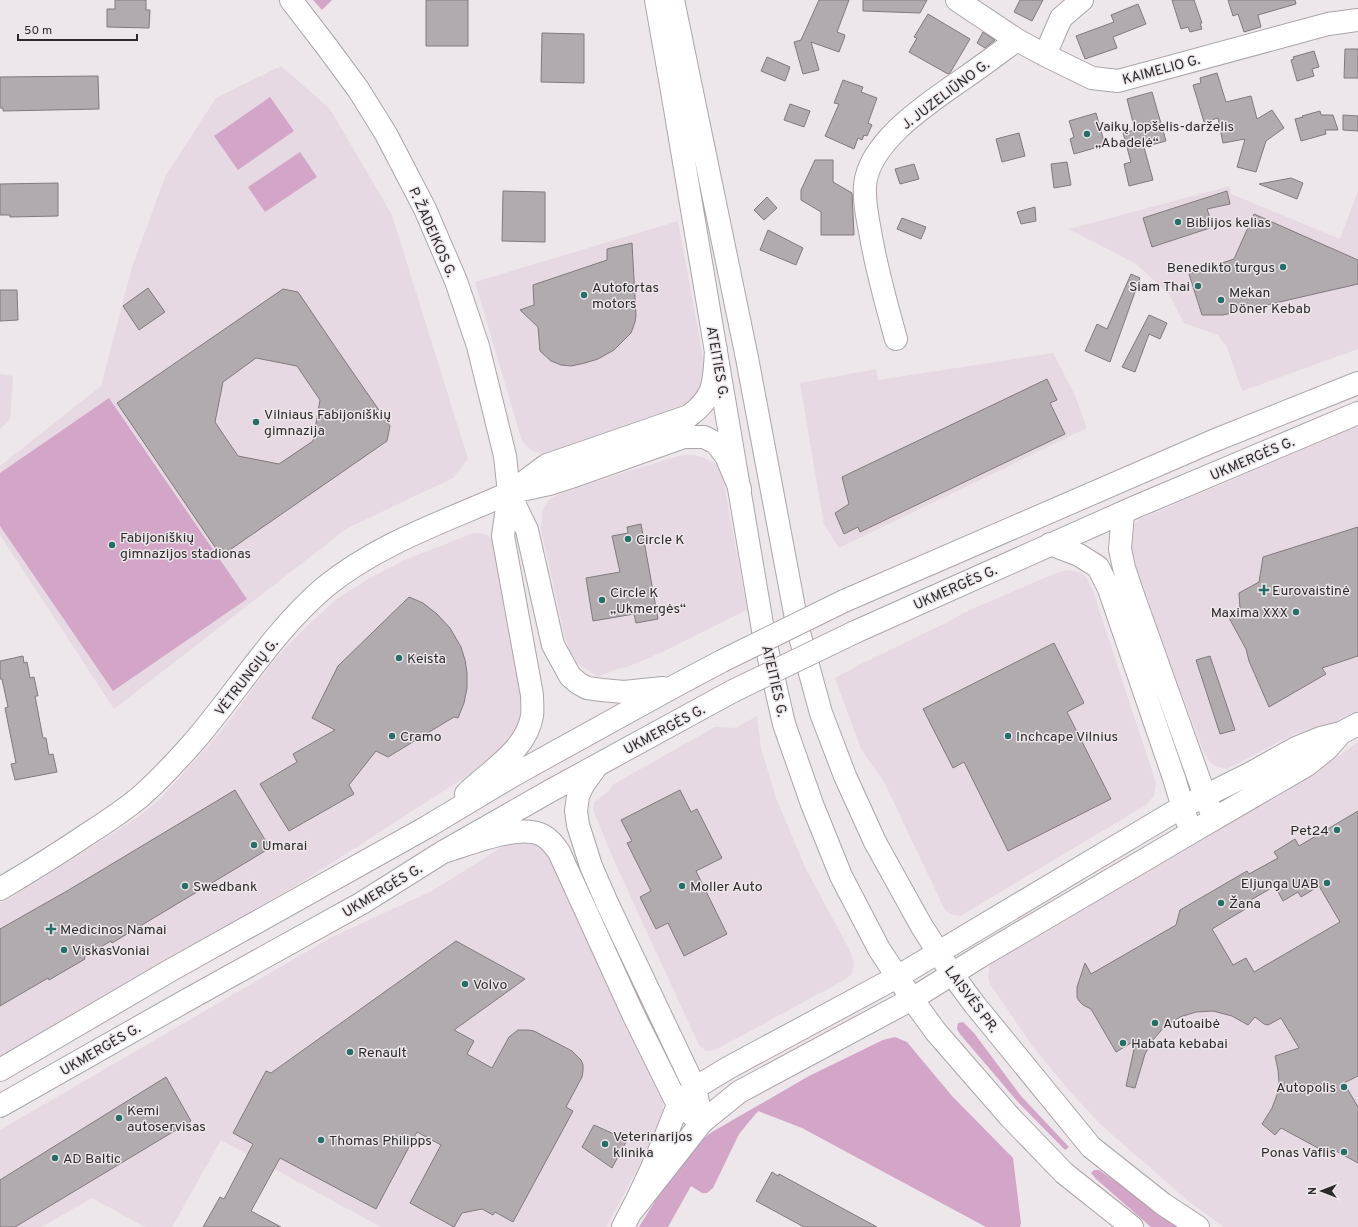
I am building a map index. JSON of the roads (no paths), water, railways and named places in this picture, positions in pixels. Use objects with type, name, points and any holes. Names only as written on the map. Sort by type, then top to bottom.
[{"type":"main road","name":"P. ŽADEIKOS G.","points":[[291,0],[358,89],[386,134],[425,209],[456,281],[478,346],[505,456],[509,493]]},
{"type":"main road","name":"ATEITIES G.","points":[[656,0],[672,86],[764,636],[784,724],[812,804],[841,876],[879,949],[897,977]]},
{"type":"main road","name":"ATEITIES G.","points":[[673,0],[747,358],[798,629],[821,713]]},
{"type":"main road","name":"KAIMELIO G.","points":[[957,0],[1017,40],[1045,56],[1092,78],[1118,82],[1328,24],[1358,20]]},
{"type":"main road","points":[[1045,56],[1061,18],[1082,0]]},
{"type":"main road","name":"J. JUZELIŪNO G.","points":[[896,340],[875,264],[870,234],[865,203],[865,185],[868,171],[874,158],[889,139],[906,122],[929,103],[1017,40]]},
{"type":"main road","points":[[437,821],[520,743],[528,731],[532,715],[532,694],[503,536],[509,493],[547,465],[690,416],[708,399],[714,380],[716,350]]},
{"type":"main road","points":[[0,1070],[171,970],[437,821],[512,776],[672,687],[722,661],[844,601],[1206,444],[1358,383]]},
{"type":"main road","name":"UKMERGĖS G.","points":[[0,1106],[362,903],[443,852],[598,764],[733,691],[855,632],[1050,544],[1358,413]]},
{"type":"main road","points":[[509,493],[570,478],[684,437],[704,437],[716,444],[726,456],[740,489]]},
{"type":"main road","points":[[509,493],[528,530],[553,645],[570,676],[587,688],[602,690],[624,692],[672,687]]},
{"type":"main road","name":"VĖTRUNGIŲ G.","points":[[0,889],[117,815],[162,777],[209,724],[289,623],[325,588],[364,559],[396,542],[509,493]]},
{"type":"main road","points":[[1123,513],[1120,549],[1124,568],[1214,819]]},
{"type":"main road","points":[[1050,544],[1079,555],[1098,567],[1109,589],[1192,833]]},
{"type":"main road","name":"LAISVĖS PR.","points":[[821,713],[845,776],[875,842],[921,925],[952,974],[975,1005],[1091,1147],[1163,1204],[1198,1227]]},
{"type":"main road","points":[[627,1219],[666,1136],[678,1105],[695,1088],[728,1068],[897,977],[1182,807],[1251,773],[1296,748],[1349,728]]},
{"type":"main road","points":[[627,1219],[702,1122],[739,1092],[912,999],[1307,765],[1327,749],[1349,728]]},
{"type":"main road","points":[[598,764],[589,774],[578,796],[576,811],[578,825],[591,866],[607,903],[695,1088],[702,1122]]},
{"type":"main road","points":[[443,852],[518,831],[541,834],[552,842],[559,852],[633,1014],[678,1105],[702,1122]]},
{"type":"main road","points":[[897,977],[947,1045],[1010,1118],[1064,1173],[1132,1227]]},
{"type":"place","name":"Vaikų lopšelis-darželis „Abadelė“","points":[[1087,134]]},
{"type":"place","name":"Biblijos kelias","points":[[1178,222]]},
{"type":"place","name":"Benedikto turgus","points":[[1283,267]]},
{"type":"place","name":"Siam Thai","points":[[1198,286]]},
{"type":"place","name":"Autofortas motors","points":[[584,295]]},
{"type":"place","name":"Mekan Döner Kebab","points":[[1221,300]]},
{"type":"place","name":"Vilniaus Fabijoniškių gimnazija","points":[[256,422]]},
{"type":"place","name":"Circle K","points":[[628,539]]},
{"type":"place","name":"Fabijoniškių gimnazijos stadionas","points":[[112,545]]},
{"type":"place","name":"Eurovaistinė","points":[[1264,590]]},
{"type":"place","name":"Circle K „Ukmergės“","points":[[602,600]]},
{"type":"place","name":"Maxima XXX","points":[[1296,612]]},
{"type":"place","name":"Keista","points":[[399,658]]},
{"type":"place","name":"Cramo","points":[[392,736]]},
{"type":"place","name":"Inchcape Vilnius","points":[[1008,736]]},
{"type":"place","name":"Pet24","points":[[1337,830]]},
{"type":"place","name":"Umarai","points":[[254,845]]},
{"type":"place","name":"Eljunga UAB","points":[[1327,883]]},
{"type":"place","name":"Swedbank","points":[[185,886]]},
{"type":"place","name":"Moller Auto","points":[[682,886]]},
{"type":"place","name":"Žana","points":[[1221,903]]},
{"type":"place","name":"Medicinos Namai","points":[[51,929]]},
{"type":"place","name":"ViskasVoniai","points":[[64,950]]},
{"type":"place","name":"Volvo","points":[[465,984]]},
{"type":"place","name":"Autoaibė","points":[[1155,1023]]},
{"type":"place","name":"Habata kebabai","points":[[1123,1043]]},
{"type":"place","name":"Renault","points":[[350,1052]]},
{"type":"place","name":"Autopolis","points":[[1344,1087]]},
{"type":"place","name":"Kemi autoservisas","points":[[119,1118]]},
{"type":"place","name":"Thomas Philipps","points":[[321,1140]]},
{"type":"place","name":"Veterinarijos klinika","points":[[605,1144]]},
{"type":"place","name":"Ponas Vaflis","points":[[1344,1152]]},
{"type":"place","name":"AD Baltic","points":[[55,1158]]}]
